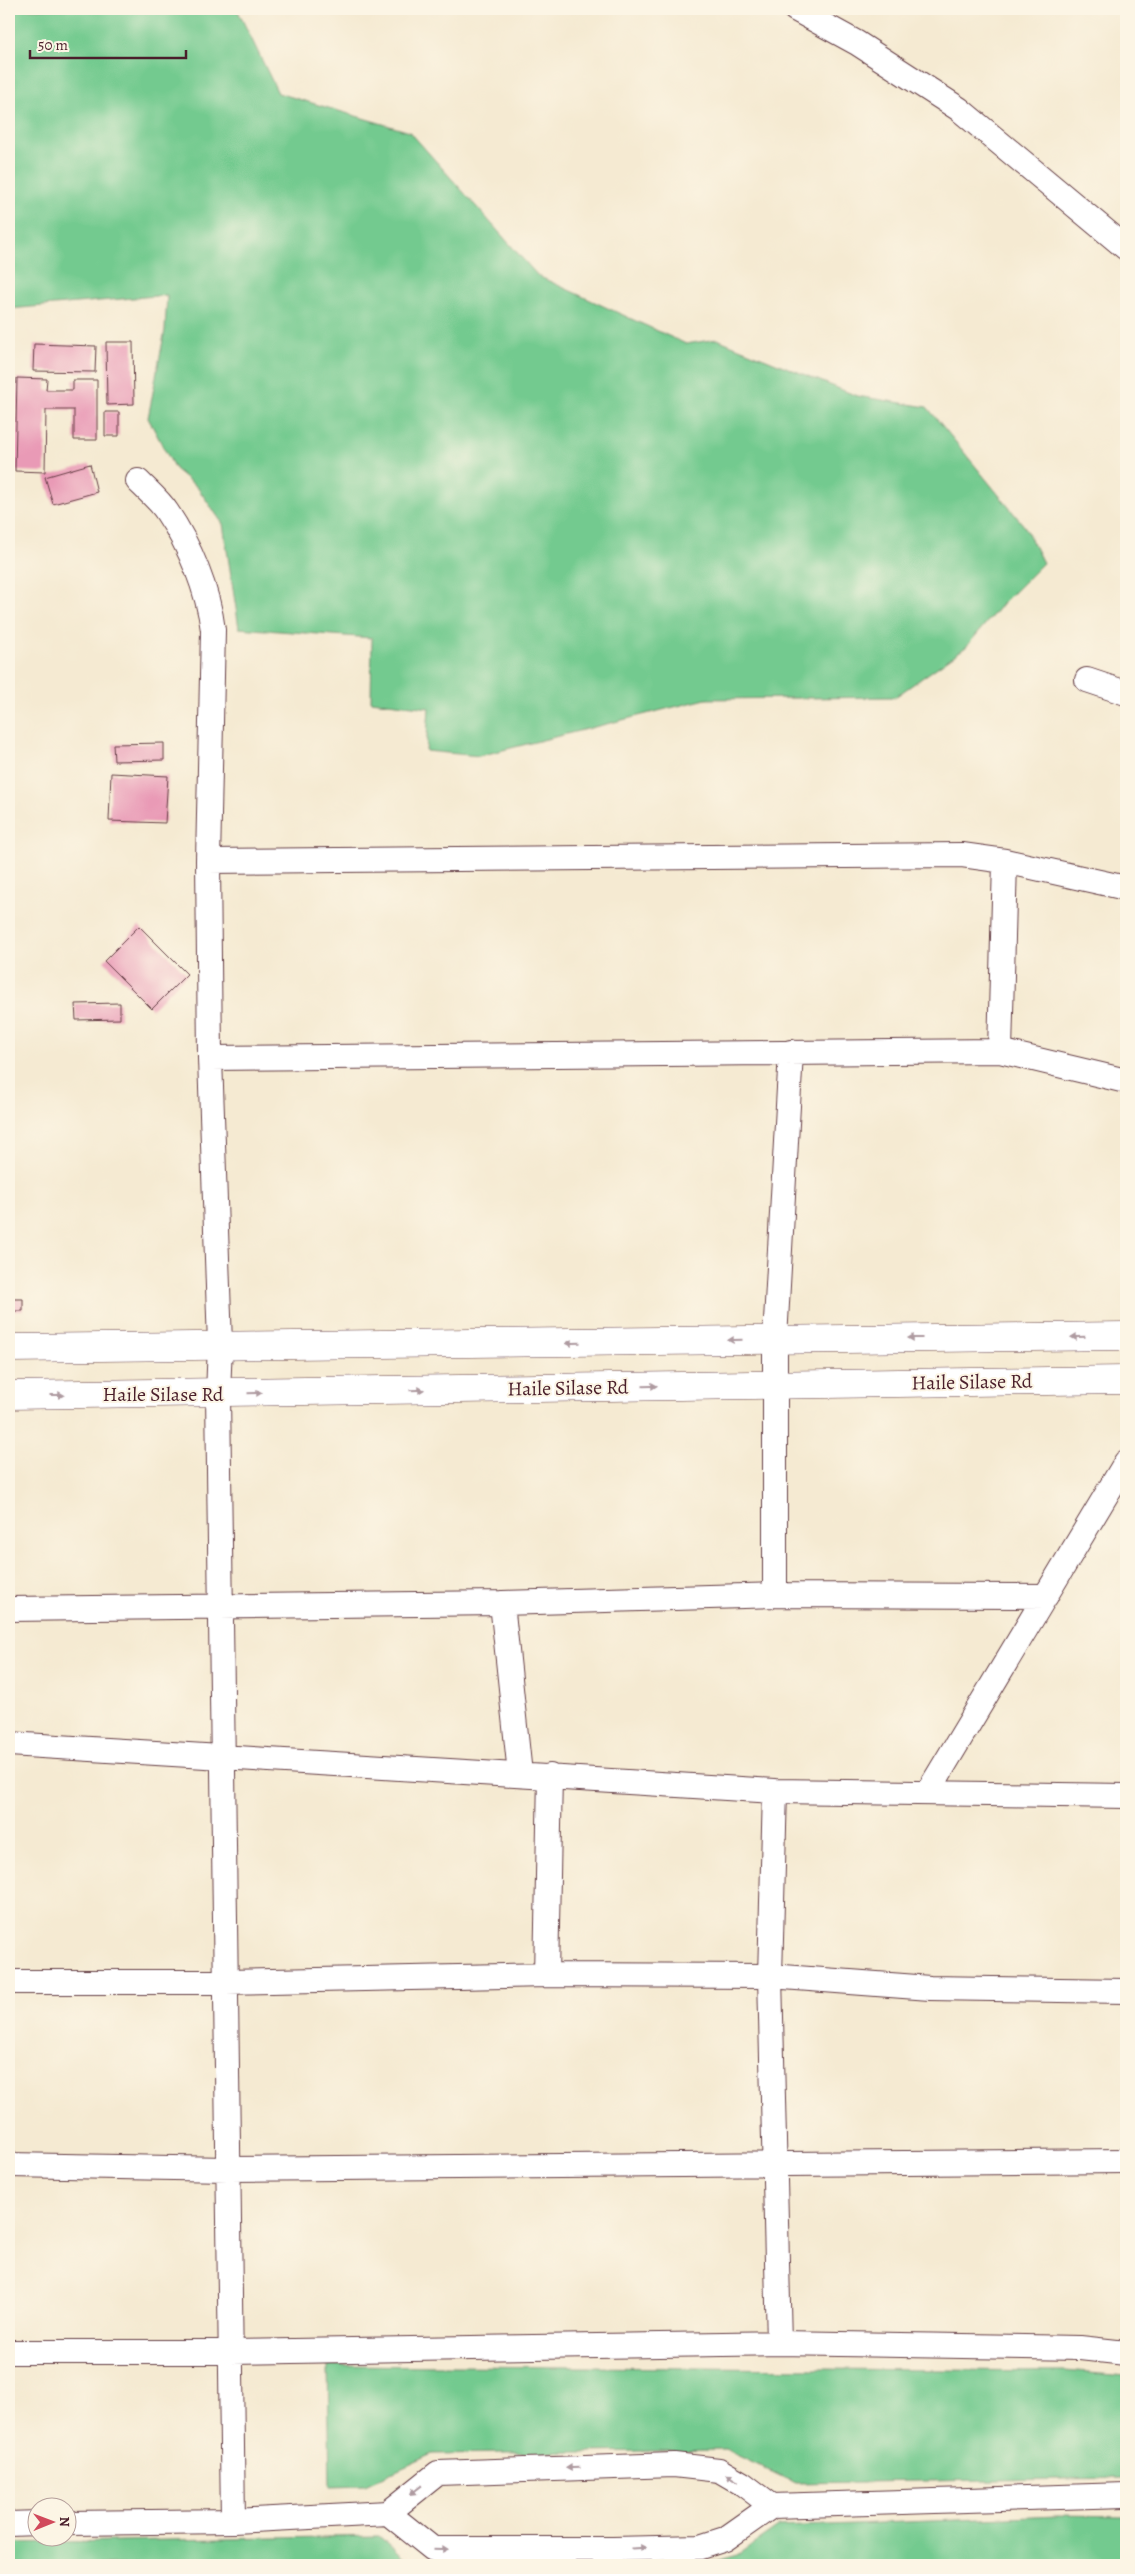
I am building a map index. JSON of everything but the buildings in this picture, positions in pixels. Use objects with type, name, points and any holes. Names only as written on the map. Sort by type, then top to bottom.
[{"type":"main road","points":[[9,1348],[220,1344],[456,1345],[1126,1336]]},
{"type":"main road","points":[[996,1338],[997,1382]]},
{"type":"main road","name":"Haile Silase Rd","points":[[9,1395],[218,1394],[1126,1380]]},
{"type":"street","points":[[795,9],[857,43],[959,109],[1126,248]]},
{"type":"street","points":[[138,481],[167,511],[200,575],[210,604],[213,648],[208,861],[210,1058],[220,1344],[218,1394],[233,2521]]},
{"type":"street","points":[[1087,680],[1126,693]]},
{"type":"street","points":[[208,861],[962,855],[1005,861],[1126,888]]},
{"type":"street","points":[[1000,1051],[1005,861]]},
{"type":"street","points":[[210,1058],[1000,1051],[1126,1081]]},
{"type":"street","points":[[775,1595],[775,1340],[790,1052]]},
{"type":"street","points":[[928,1792],[1126,1462]]},
{"type":"street","points":[[9,1609],[502,1603],[775,1595],[1046,1596]]},
{"type":"street","points":[[502,1603],[520,1774]]},
{"type":"street","points":[[9,1744],[775,1791],[1126,1796]]},
{"type":"street","points":[[546,1975],[550,1776]]},
{"type":"street","points":[[775,1791],[770,1976],[779,2343]]},
{"type":"street","points":[[9,1982],[226,1982],[546,1975],[770,1976],[930,1988],[1126,1991]]},
{"type":"street","points":[[9,2165],[228,2169],[1126,2161]]},
{"type":"street","points":[[9,2352],[231,2352],[779,2343],[1080,2348],[1126,2353]]},
{"type":"street","points":[[78,2523],[233,2521],[388,2513],[438,2473],[674,2464],[719,2470],[743,2484],[772,2506]]},
{"type":"street","points":[[388,2513],[433,2549],[537,2558],[612,2557],[700,2547],[725,2539],[772,2506],[1126,2496]]},
{"type":"street","points":[[9,2524],[28,2523]]},
{"type":"green space","points":[[9,9],[237,9],[278,93],[410,132],[538,276],[686,344],[717,339],[857,396],[927,407],[1025,527],[1043,563],[1003,603],[966,647],[895,697],[706,699],[479,756],[426,751],[429,708],[371,701],[372,638],[239,628],[223,524],[197,487],[175,469],[148,418],[165,330],[167,295],[9,309]]},
{"type":"green space","points":[[328,2365],[1065,2371],[1126,2376],[1126,2478],[795,2483],[726,2450],[433,2454],[365,2485],[330,2486]]},
{"type":"green space","points":[[1058,2516],[1126,2517],[1126,2565],[9,2565],[9,2543],[28,2543],[28,2546],[78,2546],[78,2542],[379,2536],[407,2561],[716,2561],[738,2555],[778,2527]]}]
